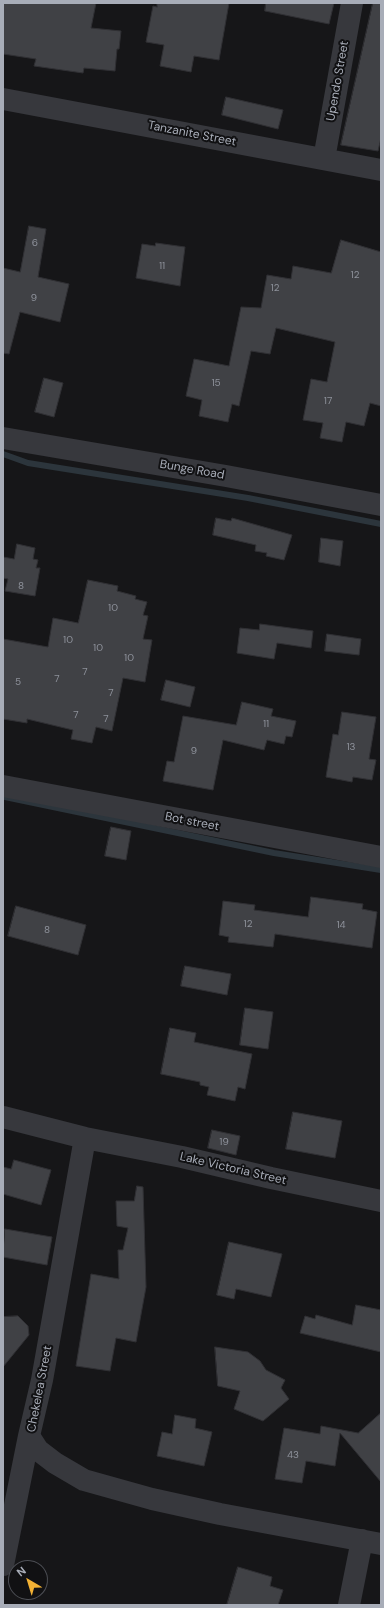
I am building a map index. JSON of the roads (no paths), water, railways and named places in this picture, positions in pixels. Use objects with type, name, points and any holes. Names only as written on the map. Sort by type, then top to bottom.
[{"type":"street","name":"Upendo Street","points":[[324,159],[352,3]]},
{"type":"street","name":"Tanzanite Street","points":[[3,98],[381,170]]},
{"type":"street","name":"Bunge Road","points":[[3,438],[226,476],[381,505]]},
{"type":"street","name":"Bot street","points":[[3,786],[381,857]]},
{"type":"street","name":"Lake Victoria Street","points":[[3,1117],[85,1138],[182,1157],[271,1178],[381,1201]]},
{"type":"street","name":"Chekelea Street","points":[[85,1138],[42,1380],[29,1436],[38,1450],[55,1463],[84,1480],[152,1499],[287,1527],[372,1542]]},
{"type":"street","points":[[3,1565],[29,1436]]},
{"type":"street","points":[[349,1605],[372,1542]]},
{"type":"waterway","points":[[3,454],[28,463],[248,498],[381,524]]},
{"type":"waterway","points":[[5,797],[274,853],[381,870]]}]
